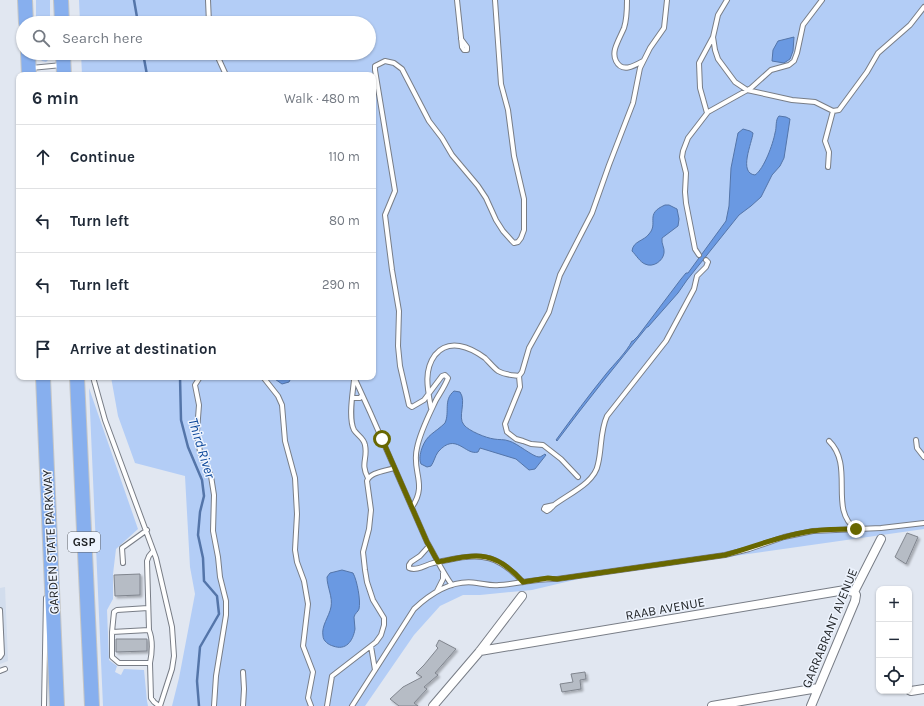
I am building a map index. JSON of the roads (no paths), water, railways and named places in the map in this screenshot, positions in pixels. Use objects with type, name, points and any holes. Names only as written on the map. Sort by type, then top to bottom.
[{"type":"highway","points":[[25,0],[26,16]]},
{"type":"highway","points":[[61,0],[62,16]]},
{"type":"highway","points":[[28,60],[29,71]]},
{"type":"highway","name":"GARDEN STATE PARKWAY","points":[[43,380],[58,706]]},
{"type":"highway","name":"GSP","points":[[77,380],[92,706]]},
{"type":"street","name":"GARRABRANT AVENUE","points":[[811,706],[855,601],[856,595],[854,592],[881,539]]},
{"type":"street","name":"RAAB AVENUE","points":[[480,651],[845,590],[854,592]]},
{"type":"street","points":[[433,706],[480,651],[522,596]]},
{"type":"street","points":[[712,706],[818,688]]},
{"type":"street","points":[[912,690],[924,689]]},
{"type":"lane","points":[[208,0],[209,16]]},
{"type":"lane","points":[[457,0],[459,22],[462,47],[464,50],[467,50],[467,47],[461,39]]},
{"type":"lane","points":[[375,72],[376,66],[385,60],[394,63],[402,69],[429,120],[452,155],[478,186],[503,231],[514,243],[518,242],[522,238],[524,230],[524,199],[514,156],[508,110],[501,84],[495,0]]},
{"type":"lane","points":[[627,0],[627,12],[624,28],[615,47],[615,59],[619,66],[623,68],[628,68],[643,60]]},
{"type":"lane","points":[[578,478],[561,459],[543,445],[531,444],[516,439],[507,432],[505,424],[520,387],[519,376],[522,372],[532,343],[549,312],[563,269],[592,213],[633,103],[637,79],[643,60],[664,28],[667,0]]},
{"type":"lane","points":[[707,113],[700,88],[699,63],[713,37],[718,16],[727,0]]},
{"type":"lane","points":[[699,254],[695,249],[686,203],[686,174],[682,157],[688,138],[707,113],[751,88],[771,70],[789,65],[794,61],[798,53],[803,25],[822,0]]},
{"type":"lane","points":[[713,37],[714,50],[718,60],[735,82],[746,90],[792,100],[815,102],[833,111],[839,110],[844,101],[856,88],[878,53],[910,25],[924,7]]},
{"type":"lane","points":[[219,60],[225,72]]},
{"type":"lane","points":[[29,71],[63,64]]},
{"type":"lane","points":[[376,76],[395,191],[385,215],[399,311],[398,346],[400,366],[410,405],[412,407],[419,404],[429,395],[442,376],[447,376],[447,380],[432,410],[417,447],[415,462],[419,476],[419,490],[417,500],[412,507]]},
{"type":"lane","points":[[828,167],[829,152],[825,141],[833,111]]},
{"type":"lane","points":[[554,505],[573,493],[595,474],[598,465],[603,427],[607,416],[670,335],[694,289],[698,276],[707,266],[708,262],[706,260]]},
{"type":"lane","points":[[432,410],[427,380],[430,366],[437,353],[448,346],[461,345],[469,348],[485,359],[497,370],[505,374],[519,376]]},
{"type":"lane","points":[[94,380],[106,420],[147,530],[161,577],[172,627],[174,644],[172,669],[159,706],[151,698],[150,663],[152,655],[151,635],[149,630],[147,561],[153,551]]},
{"type":"lane","points":[[198,380],[195,385],[198,405],[197,431],[200,452],[211,476],[214,495],[214,531],[220,577],[226,602],[226,615],[216,676],[214,706]]},
{"type":"lane","points":[[265,380],[278,396],[282,405],[284,441],[295,478],[297,514],[295,550],[307,597],[308,611],[303,635],[303,646],[313,672],[308,698],[311,706]]},
{"type":"lane","points":[[327,706],[332,676],[376,642],[384,625],[384,618],[373,600],[367,582],[363,552],[370,523],[371,510],[367,481],[368,478],[363,466],[365,444],[363,439],[354,430],[352,398],[354,380]]},
{"type":"lane","points":[[355,380],[429,546],[443,573],[452,585]]},
{"type":"lane","points":[[352,398],[360,398],[362,395]]},
{"type":"lane","points":[[46,438],[46,557]]},
{"type":"lane","points":[[916,440],[917,448],[924,457]]},
{"type":"lane","points":[[829,441],[835,448],[842,472],[843,482],[841,499],[843,509],[848,522],[856,529]]},
{"type":"lane","points":[[368,478],[394,468]]},
{"type":"lane","points":[[352,706],[414,609],[435,593],[456,583],[477,582],[486,585],[499,585],[548,578],[557,579],[725,555],[749,549],[784,537],[813,531],[924,523]]},
{"type":"lane","points":[[123,563],[122,548],[147,530]]},
{"type":"lane","points":[[429,546],[420,556],[411,562],[409,568],[416,569],[438,562],[475,555],[492,559],[506,565],[523,582]]},
{"type":"lane","points":[[435,593],[443,579],[443,573]]},
{"type":"lane","points":[[44,706],[46,589]]},
{"type":"lane","points":[[148,608],[117,610],[114,612],[112,657],[119,663],[150,663]]},
{"type":"lane","points":[[0,610],[2,654],[0,656]]},
{"type":"lane","points":[[112,632],[149,630]]},
{"type":"lane","points":[[371,646],[375,670]]},
{"type":"lane","points":[[0,671],[5,669]]},
{"type":"lane","points":[[243,672],[243,706]]},
{"type":"water","points":[[794,37],[793,51],[790,59],[784,63],[772,61],[773,50],[778,41]]},
{"type":"water","points":[[779,116],[790,119],[784,158],[780,166],[772,175],[761,197],[739,215],[678,293],[647,327],[613,369],[557,441],[556,440],[587,398],[632,341],[638,336],[681,279],[686,273],[688,273],[726,221],[729,206],[731,168],[738,133],[743,129],[753,133],[747,157],[747,169],[750,173],[755,175],[762,167],[768,156]]},
{"type":"water","points":[[665,205],[669,205],[677,209],[679,219],[678,226],[662,238],[664,251],[662,259],[657,263],[648,265],[643,263],[632,251],[634,245],[652,230],[653,215],[655,212]]},
{"type":"water","points":[[276,380],[290,380],[289,382],[282,384]]},
{"type":"water","points":[[454,391],[460,392],[462,396],[461,418],[464,425],[470,430],[487,437],[512,442],[536,456],[540,457],[545,454],[546,455],[535,469],[529,470],[516,459],[480,448],[478,452],[473,452],[455,444],[444,446],[438,452],[431,466],[427,467],[421,464],[420,454],[424,443],[445,423],[449,398]]},
{"type":"water","points":[[342,570],[353,573],[356,580],[359,610],[354,617],[355,629],[351,641],[345,646],[338,647],[331,645],[324,640],[323,632],[331,603],[327,577],[330,573]]},
{"type":"waterway","name":"Third River","points":[[134,0],[137,16]]},
{"type":"waterway","name":"Third River","points":[[144,60],[146,72]]},
{"type":"waterway","name":"Third River","points":[[180,380],[181,420],[188,447],[202,480],[204,496],[200,512],[198,535],[203,558],[204,581],[217,596],[219,614],[200,647],[197,681],[199,706]]}]
